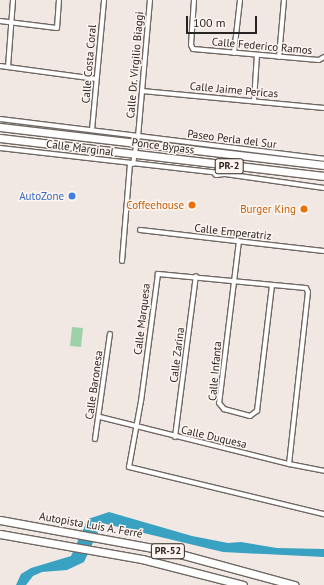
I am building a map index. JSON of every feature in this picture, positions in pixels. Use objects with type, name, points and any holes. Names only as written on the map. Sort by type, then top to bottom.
[{"type":"highway","name":"Ponce Bypass","points":[[0,127],[138,140],[324,165]]},
{"type":"highway","name":"Ponce Bypass","points":[[0,138],[324,176]]},
{"type":"highway","points":[[216,173],[256,169]]},
{"type":"highway","name":"Autopista Luis A. Ferré","points":[[0,520],[169,551],[291,584]]},
{"type":"highway","name":"PR-52","points":[[0,534],[142,559],[243,585]]},
{"type":"street","points":[[8,67],[14,0]]},
{"type":"street","points":[[0,21],[57,28],[59,0]]},
{"type":"street","name":"Calle Costa Coral","points":[[92,130],[104,0]]},
{"type":"street","name":"Calle Dr. Virgilio Biaggi","points":[[122,261],[132,163],[138,140],[150,0]]},
{"type":"street","name":"Calle Federico Ramos","points":[[194,0],[190,45],[194,49],[319,60],[324,58]]},
{"type":"street","points":[[234,53],[240,0]]},
{"type":"street","points":[[279,57],[284,0]]},
{"type":"street","points":[[254,100],[257,55]]},
{"type":"street","points":[[0,66],[96,79]]},
{"type":"street","name":"Calle Jaime Pericas","points":[[142,91],[254,100],[324,108]]},
{"type":"street","name":"Paseo Perla del Sur","points":[[0,119],[92,130],[138,140],[324,159]]},
{"type":"street","name":"Calle Marginal","points":[[0,148],[216,173],[324,188]]},
{"type":"street","name":"Calle Emperatriz","points":[[140,230],[324,251]]},
{"type":"street","name":"Calle Infanta","points":[[239,241],[219,403],[224,410],[250,416],[257,412],[272,285]]},
{"type":"street","name":"Calle Marquesa","points":[[289,464],[309,295],[306,288],[196,276],[158,274],[137,427],[129,464],[132,470],[324,514]]},
{"type":"street","name":"Calle Zarina","points":[[176,437],[196,276]]},
{"type":"street","name":"Calle Baronesa","points":[[95,439],[100,416],[110,334]]},
{"type":"street","name":"Calle Duquesa","points":[[100,416],[176,437],[324,471]]},
{"type":"green space","points":[[72,327],[83,328],[81,347],[70,346]]},
{"type":"water","points":[[109,512],[192,536],[228,543],[241,542],[277,548],[324,549],[324,557],[223,552],[102,523],[84,562],[67,570],[42,572],[33,576],[26,585],[16,585],[21,574],[31,568],[71,556],[88,519]]},
{"type":"place","name":"AutoZone","points":[[72,196]]},
{"type":"place","name":"Coffeehouse","points":[[192,205]]},
{"type":"place","name":"Burger King","points":[[304,209]]}]
